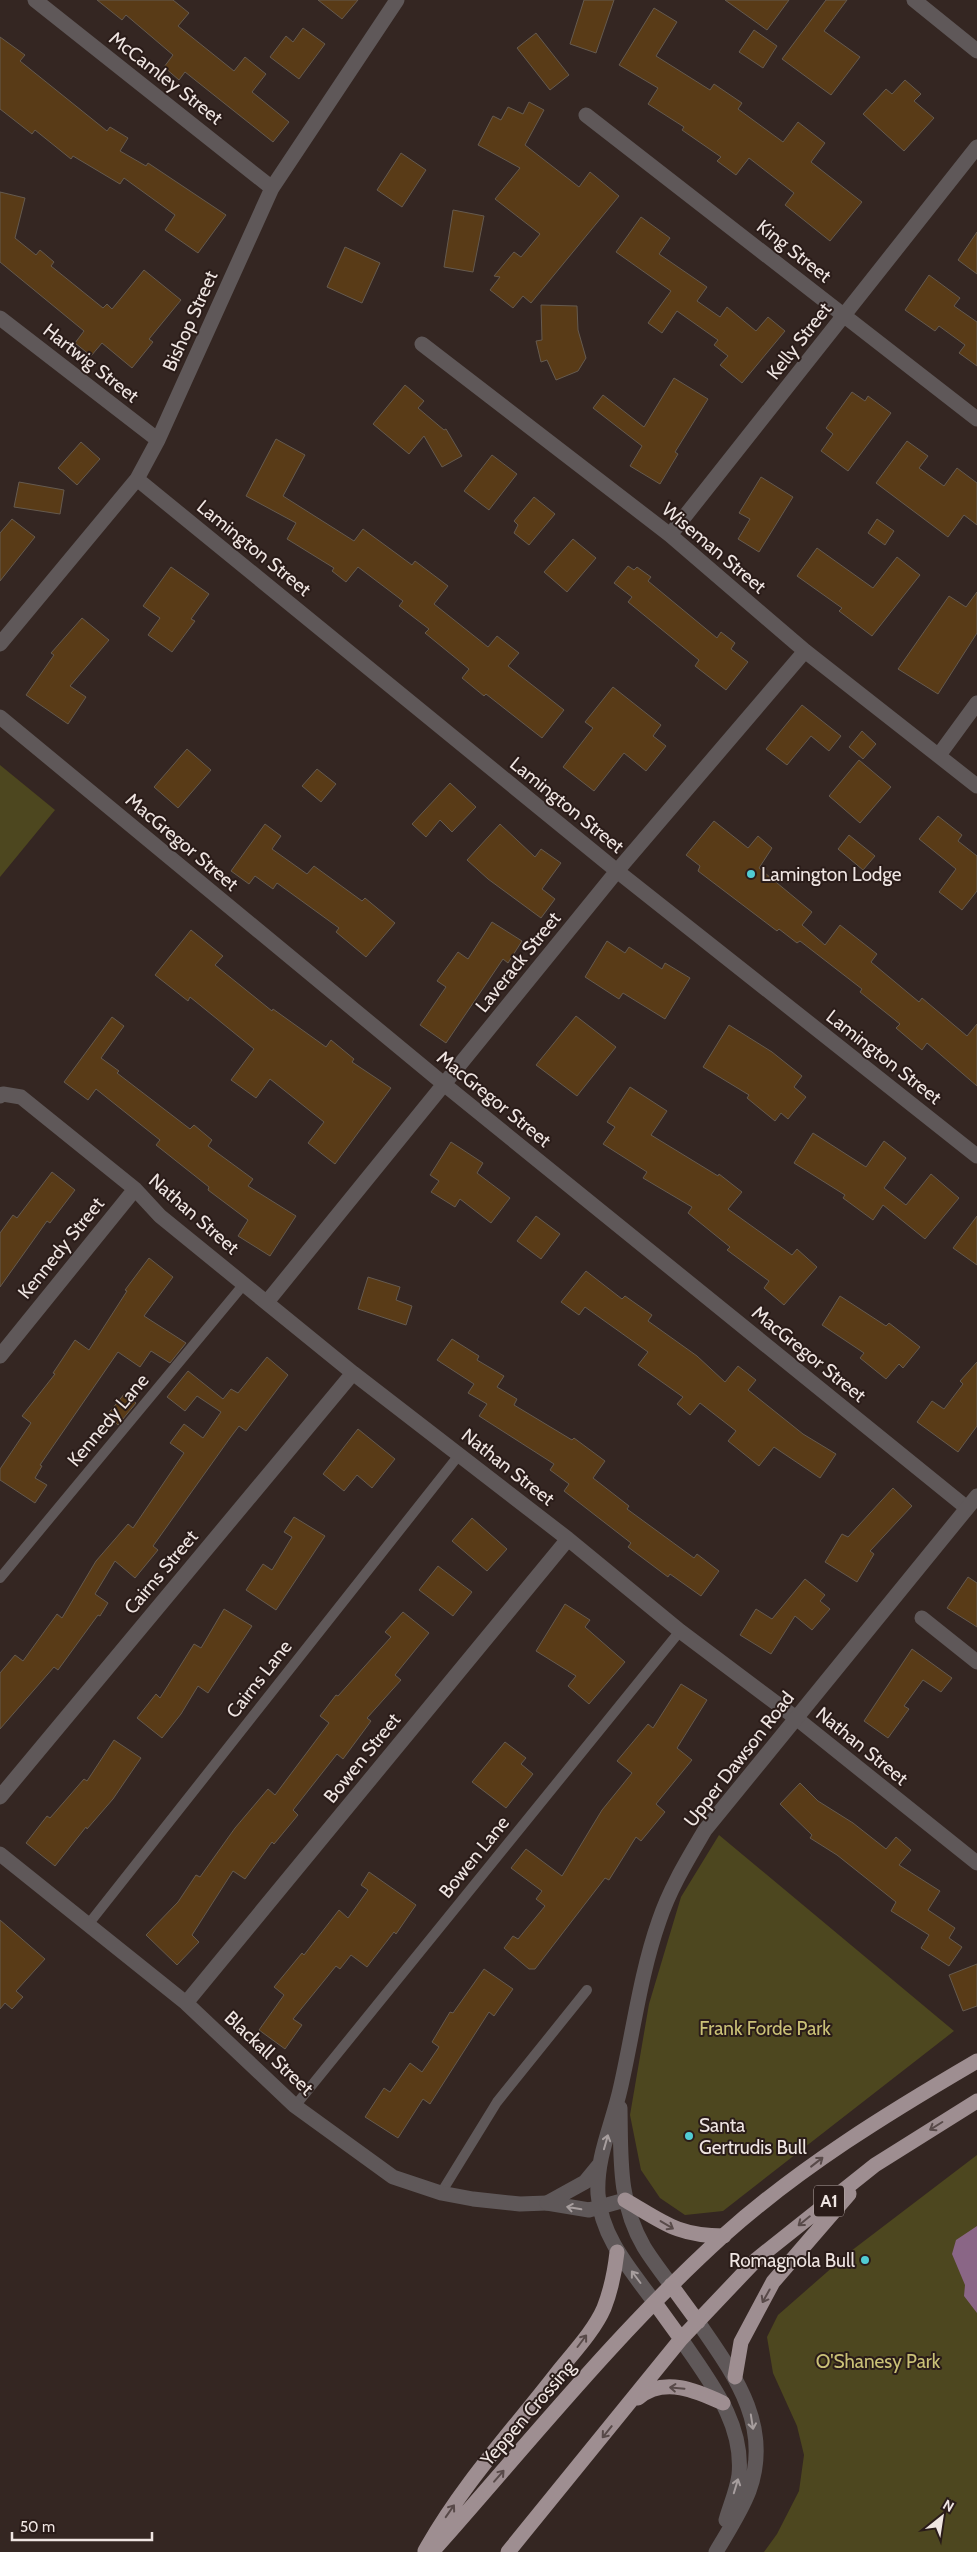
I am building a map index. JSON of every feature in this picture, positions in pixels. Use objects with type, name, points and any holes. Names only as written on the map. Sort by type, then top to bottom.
[{"type":"highway","name":"A1","points":[[655,2303],[671,2285],[724,2236],[835,2148],[977,2061]]},
{"type":"highway","name":"A1","points":[[508,2552],[630,2405],[681,2339],[757,2259],[875,2165],[977,2101]]},
{"type":"highway","points":[[735,2377],[741,2342],[773,2282],[875,2165]]},
{"type":"highway","points":[[625,2200],[674,2229],[698,2236],[724,2236]]},
{"type":"highway","points":[[424,2552],[465,2489],[522,2419],[604,2309],[617,2252]]},
{"type":"highway","points":[[671,2285],[698,2322]]},
{"type":"highway","points":[[655,2303],[681,2339]]},
{"type":"highway","name":"Yeppen Crossing","points":[[432,2552],[655,2303]]},
{"type":"highway","points":[[630,2405],[642,2395],[662,2386],[693,2389],[723,2403]]},
{"type":"street","name":"McCamley Street","points":[[35,0],[272,188]]},
{"type":"street","name":"Bishop Street","points":[[0,644],[137,479],[158,440],[272,188],[397,0]]},
{"type":"street","points":[[914,0],[977,51]]},
{"type":"street","name":"King Street","points":[[586,115],[977,419]]},
{"type":"street","name":"Kelly Street","points":[[670,535],[977,147]]},
{"type":"street","name":"Hartwig Street","points":[[0,318],[158,440]]},
{"type":"street","name":"Wiseman Street","points":[[422,344],[670,535],[805,650],[939,754],[977,786]]},
{"type":"street","name":"Lamington Street","points":[[137,479],[617,872],[977,1156]]},
{"type":"street","name":"Laverack Street","points":[[266,1302],[617,872],[805,650]]},
{"type":"street","points":[[939,754],[977,703]]},
{"type":"street","name":"MacGregor Street","points":[[0,718],[445,1085],[967,1508]]},
{"type":"street","name":"Nathan Street","points":[[0,1096],[3,1094],[21,1097],[135,1189],[160,1216],[353,1373],[568,1539],[680,1631],[796,1718],[977,1863]]},
{"type":"street","name":"Kennedy Street","points":[[0,1356],[135,1189]]},
{"type":"street","name":"Cairns Street","points":[[0,1797],[353,1373]]},
{"type":"street","name":"Upper Dawson Road","points":[[655,2303],[617,2252],[603,2218],[599,2165],[619,2092],[659,1921],[675,1883],[706,1830],[977,1496]]},
{"type":"street","name":"Bowen Street","points":[[186,2003],[568,1539]]},
{"type":"street","points":[[922,1618],[977,1662]]},
{"type":"street","name":"Blackall Street","points":[[0,1854],[87,1926],[186,2003],[295,2106],[393,2177],[441,2193],[473,2199],[520,2204],[547,2203],[589,2210],[625,2200]]},
{"type":"street","name":"Upper Dawson Road","points":[[619,2092],[620,2168],[625,2200],[644,2247],[671,2285]]},
{"type":"street","points":[[547,2203],[585,2182],[599,2165]]},
{"type":"street","points":[[698,2322],[735,2377],[752,2418],[755,2442],[753,2475],[748,2492],[716,2551]]},
{"type":"street","points":[[681,2339],[723,2403],[736,2436],[739,2476],[716,2551]]},
{"type":"lane","name":"Kennedy Lane","points":[[0,1578],[244,1284]]},
{"type":"lane","name":"Cairns Lane","points":[[87,1926],[459,1455]]},
{"type":"lane","name":"Bowen Lane","points":[[295,2106],[680,1631]]},
{"type":"lane","points":[[441,2193],[497,2102],[587,1990]]},
{"type":"green space","points":[[0,765],[55,810],[0,877]]},
{"type":"green space","name":"Frank Forde Park","points":[[719,1835],[954,2031],[723,2211],[685,2215],[660,2198],[641,2170],[630,2115],[649,2004],[681,1897]]},
{"type":"green space","name":"O'Shanesy Park","points":[[977,2155],[977,2552],[764,2552],[777,2534],[799,2491],[804,2455],[797,2426],[773,2373],[767,2337],[778,2315],[851,2251]]},
{"type":"shaded area","points":[[977,2226],[977,2313],[964,2296],[965,2285],[952,2254],[956,2240]]},
{"type":"building","points":[[97,0],[173,0],[189,13],[178,26],[234,71],[245,57],[266,74],[252,92],[289,122],[273,142],[185,72],[179,80],[164,67],[173,55],[126,15],[122,20]]},
{"type":"building","points":[[318,0],[358,0],[342,19]]},
{"type":"building","points":[[584,0],[614,0],[596,53],[570,44]]},
{"type":"building","points":[[725,0],[789,0],[767,30]]},
{"type":"building","points":[[826,0],[847,0],[824,31],[860,57],[831,95],[782,59]]},
{"type":"building","points":[[654,8],[677,22],[656,56],[710,90],[714,84],[742,103],[738,109],[783,142],[798,122],[825,143],[811,162],[862,202],[830,241],[785,205],[794,193],[749,158],[736,175],[717,161],[721,157],[682,130],[684,127],[648,104],[658,88],[619,65]]},
{"type":"building","points":[[303,28],[325,44],[299,79],[270,57],[286,36],[293,42]]},
{"type":"building","points":[[754,30],[777,46],[763,68],[739,52]]},
{"type":"building","points":[[536,33],[569,75],[550,90],[517,48]]},
{"type":"building","points":[[0,37],[25,55],[20,61],[107,131],[110,127],[128,138],[120,151],[146,166],[148,163],[226,215],[198,253],[165,230],[175,215],[124,178],[120,184],[73,156],[71,159],[35,130],[32,134],[0,109]]},
{"type":"building","points":[[905,80],[921,94],[914,101],[934,118],[904,151],[863,114],[886,89],[892,94]]},
{"type":"building","points":[[529,102],[544,110],[525,145],[579,187],[590,172],[619,196],[531,303],[523,296],[513,308],[490,290],[500,277],[494,276],[514,252],[521,257],[540,234],[495,199],[520,168],[478,145],[493,116],[501,120],[508,107],[523,114]]},
{"type":"building","points":[[401,153],[426,170],[402,207],[377,190]]},
{"type":"building","points":[[0,192],[25,198],[15,238],[36,255],[40,250],[54,262],[51,266],[103,308],[107,304],[112,309],[144,270],[181,300],[149,339],[153,342],[132,368],[102,343],[91,356],[75,343],[84,331],[0,262]]},
{"type":"building","points":[[453,210],[484,216],[473,272],[444,267]]},
{"type":"building","points":[[641,217],[670,238],[659,254],[707,287],[697,301],[720,317],[727,307],[756,331],[768,317],[785,331],[742,383],[720,365],[728,356],[714,345],[718,340],[677,311],[662,333],[648,323],[671,291],[616,252]]},
{"type":"building","points":[[977,232],[977,274],[958,260]]},
{"type":"building","points":[[345,247],[380,263],[362,303],[327,287]]},
{"type":"building","points":[[929,275],[960,298],[954,306],[977,322],[977,366],[959,353],[965,345],[939,326],[935,331],[905,310]]},
{"type":"building","points":[[541,305],[577,306],[578,330],[586,358],[578,371],[556,380],[547,360],[541,362],[536,341],[542,340]]},
{"type":"building","points":[[674,378],[708,399],[675,452],[678,454],[660,484],[630,466],[642,446],[593,408],[603,395],[644,427]]},
{"type":"building","points":[[405,385],[424,401],[418,408],[444,430],[446,429],[462,456],[442,467],[424,436],[409,454],[373,424]]},
{"type":"building","points":[[852,392],[865,401],[868,396],[891,413],[848,471],[821,451],[833,434],[826,428]]},
{"type":"building","points":[[276,439],[305,455],[283,496],[354,541],[363,529],[412,565],[415,561],[448,586],[434,604],[488,647],[497,636],[519,653],[508,666],[564,710],[542,738],[486,694],[484,696],[462,678],[469,669],[425,633],[429,629],[399,606],[403,601],[358,567],[346,582],[332,571],[334,568],[287,539],[296,523],[246,496]]},
{"type":"building","points":[[907,441],[928,456],[919,468],[944,486],[957,468],[977,483],[977,525],[964,515],[948,537],[876,483]]},
{"type":"building","points":[[81,442],[100,459],[77,485],[58,468]]},
{"type":"building","points":[[492,455],[517,474],[489,510],[464,491]]},
{"type":"building","points":[[761,477],[793,497],[759,552],[738,539],[750,519],[739,513]]},
{"type":"building","points":[[19,482],[64,490],[60,514],[14,507]]},
{"type":"building","points":[[534,497],[555,514],[529,545],[514,533],[518,525],[514,521]]},
{"type":"building","points":[[12,519],[35,537],[0,581],[0,533]]},
{"type":"building","points":[[877,519],[894,531],[885,545],[868,533]]},
{"type":"building","points":[[573,539],[596,558],[567,592],[544,572]]},
{"type":"building","points":[[817,548],[873,588],[897,557],[920,575],[872,636],[839,611],[842,608],[797,576]]},
{"type":"building","points":[[628,566],[634,570],[637,567],[651,577],[648,581],[717,638],[721,632],[735,643],[731,649],[748,662],[726,690],[695,666],[699,660],[628,602],[632,597],[614,583]]},
{"type":"building","points":[[171,567],[209,594],[191,619],[195,621],[172,652],[148,635],[160,618],[143,606]]},
{"type":"building","points":[[977,592],[977,633],[938,694],[898,669],[949,596],[966,607]]},
{"type":"building","points":[[82,618],[109,640],[70,686],[86,697],[68,724],[26,695],[54,655],[51,653]]},
{"type":"building","points":[[613,687],[661,725],[653,736],[666,746],[646,771],[624,753],[594,791],[563,767],[593,728],[585,722]]},
{"type":"building","points":[[802,705],[841,736],[829,751],[811,736],[787,765],[766,749]]},
{"type":"building","points":[[862,731],[876,744],[863,759],[849,747]]},
{"type":"building","points":[[187,749],[211,770],[178,808],[154,787]]},
{"type":"building","points":[[859,760],[891,787],[860,823],[829,796]]},
{"type":"building","points":[[317,769],[336,784],[321,802],[302,786]]},
{"type":"building","points":[[450,783],[476,807],[452,832],[440,820],[426,837],[412,824]]},
{"type":"building","points":[[938,816],[962,835],[958,841],[977,856],[977,891],[962,910],[939,892],[956,869],[919,839]]},
{"type":"building","points":[[714,821],[748,848],[758,836],[772,848],[759,868],[812,912],[802,925],[825,945],[840,925],[877,954],[871,962],[919,1002],[922,998],[967,1036],[977,1024],[977,1086],[927,1043],[922,1050],[896,1028],[900,1024],[860,992],[862,989],[800,941],[797,943],[779,929],[777,931],[698,871],[700,866],[686,855]]},
{"type":"building","points":[[265,824],[281,836],[272,849],[307,874],[314,866],[362,901],[365,898],[395,923],[366,957],[336,932],[339,928],[277,883],[273,889],[255,876],[249,884],[231,871]]},
{"type":"building","points":[[500,824],[535,857],[541,849],[561,863],[542,889],[555,899],[541,918],[488,879],[467,860]]},
{"type":"building","points":[[849,835],[875,856],[863,870],[838,849]]},
{"type":"building","points":[[492,922],[522,941],[508,963],[503,959],[446,1043],[420,1025],[446,987],[437,981],[458,952],[468,959]]},
{"type":"building","points":[[191,930],[223,956],[215,965],[272,1011],[273,1009],[326,1047],[331,1040],[354,1059],[352,1062],[391,1088],[335,1164],[308,1143],[324,1122],[270,1079],[256,1098],[231,1080],[254,1049],[190,997],[188,1001],[155,975]]},
{"type":"building","points":[[607,941],[625,953],[629,947],[662,969],[665,963],[690,978],[665,1019],[623,993],[619,999],[585,977]]},
{"type":"building","points":[[576,1016],[616,1047],[577,1096],[536,1065]]},
{"type":"building","points":[[112,1017],[124,1026],[101,1058],[119,1071],[117,1073],[190,1129],[194,1125],[212,1140],[208,1146],[253,1179],[248,1186],[296,1216],[270,1256],[238,1236],[248,1220],[208,1190],[209,1187],[156,1145],[160,1140],[96,1089],[88,1100],[64,1082]]},
{"type":"building","points":[[729,1025],[772,1052],[802,1076],[794,1087],[806,1097],[788,1119],[781,1113],[775,1121],[747,1098],[749,1095],[703,1067]]},
{"type":"building","points":[[630,1087],[667,1111],[651,1135],[718,1176],[719,1174],[742,1192],[728,1209],[792,1255],[797,1249],[817,1267],[784,1305],[764,1288],[769,1281],[727,1250],[730,1247],[688,1213],[692,1207],[643,1178],[647,1172],[603,1144],[615,1127],[607,1122]]},
{"type":"building","points":[[813,1133],[866,1167],[884,1141],[906,1158],[884,1188],[906,1205],[931,1174],[959,1198],[925,1239],[883,1205],[873,1220],[843,1198],[845,1195],[794,1163]]},
{"type":"building","points":[[451,1142],[483,1163],[477,1173],[510,1198],[491,1223],[460,1199],[455,1207],[431,1192],[439,1181],[430,1175]]},
{"type":"building","points":[[52,1172],[75,1190],[50,1223],[47,1221],[0,1287],[0,1233],[13,1215],[17,1218]]},
{"type":"building","points":[[536,1216],[560,1234],[541,1259],[517,1241]]},
{"type":"building","points":[[977,1216],[977,1265],[953,1248]]},
{"type":"building","points":[[149,1258],[173,1277],[144,1316],[186,1343],[170,1363],[151,1351],[140,1367],[118,1352],[40,1465],[42,1466],[35,1478],[47,1485],[35,1503],[0,1480],[0,1469],[31,1423],[22,1416],[55,1374],[53,1373],[75,1340],[89,1350],[127,1291],[125,1290]]},
{"type":"building","points":[[586,1271],[622,1299],[625,1296],[652,1315],[648,1321],[697,1356],[725,1382],[738,1366],[756,1380],[748,1390],[803,1434],[836,1454],[820,1478],[774,1447],[759,1466],[728,1441],[736,1431],[700,1403],[690,1415],[677,1404],[683,1397],[638,1365],[648,1352],[585,1307],[579,1315],[561,1302]]},
{"type":"building","points":[[368,1277],[400,1287],[396,1300],[412,1306],[406,1325],[358,1309]]},
{"type":"building","points":[[840,1296],[886,1326],[889,1323],[920,1347],[903,1368],[899,1364],[886,1379],[860,1358],[864,1353],[822,1325]]},
{"type":"building","points":[[452,1339],[479,1356],[477,1360],[504,1376],[497,1387],[517,1399],[514,1405],[572,1440],[574,1438],[605,1461],[593,1478],[629,1506],[627,1509],[694,1558],[697,1554],[719,1571],[701,1596],[670,1574],[668,1577],[628,1547],[631,1543],[564,1491],[569,1484],[550,1470],[554,1464],[479,1416],[487,1404],[468,1393],[474,1384],[437,1360]]},
{"type":"building","points":[[267,1357],[288,1375],[246,1431],[239,1426],[153,1546],[158,1550],[135,1578],[115,1561],[95,1594],[108,1603],[100,1616],[98,1615],[58,1670],[54,1667],[0,1729],[0,1673],[15,1655],[23,1661],[57,1614],[62,1618],[96,1561],[128,1524],[133,1528],[184,1453],[170,1443],[184,1424],[203,1438],[221,1412],[197,1396],[185,1411],[167,1397],[188,1371],[223,1399],[231,1389],[238,1393]]},
{"type":"building","points":[[977,1362],[977,1426],[958,1452],[917,1422],[932,1401],[944,1409],[963,1384],[960,1381]]},
{"type":"building","points":[[125,1393],[136,1403],[118,1425],[107,1415]]},
{"type":"building","points":[[358,1429],[395,1459],[372,1488],[357,1475],[344,1491],[323,1474]]},
{"type":"building","points":[[893,1488],[912,1506],[870,1551],[874,1554],[857,1582],[825,1562],[842,1534],[848,1537]]},
{"type":"building","points":[[294,1517],[325,1536],[276,1610],[246,1590],[263,1564],[272,1570],[292,1537],[284,1532]]},
{"type":"building","points":[[472,1518],[507,1549],[487,1571],[452,1541]]},
{"type":"building","points":[[438,1566],[472,1592],[453,1616],[419,1590]]},
{"type":"building","points":[[968,1577],[977,1583],[977,1627],[947,1608]]},
{"type":"building","points":[[805,1579],[825,1595],[820,1601],[830,1609],[812,1630],[795,1616],[771,1654],[740,1635],[756,1609],[772,1619]]},
{"type":"building","points":[[565,1604],[590,1620],[585,1627],[625,1662],[589,1704],[568,1686],[576,1676],[536,1651]]},
{"type":"building","points":[[224,1609],[252,1626],[208,1693],[198,1686],[181,1714],[162,1738],[137,1718],[156,1694],[160,1698],[194,1644],[201,1648]]},
{"type":"building","points":[[403,1612],[429,1633],[395,1675],[401,1680],[367,1718],[371,1721],[343,1759],[337,1754],[293,1810],[298,1815],[274,1844],[272,1842],[245,1879],[233,1871],[192,1935],[199,1942],[177,1965],[146,1935],[178,1902],[196,1875],[200,1877],[235,1828],[268,1789],[275,1795],[329,1723],[320,1716],[336,1695],[338,1696],[391,1637],[385,1632]]},
{"type":"building","points":[[912,1649],[952,1678],[941,1692],[923,1680],[904,1706],[909,1709],[888,1738],[864,1721]]},
{"type":"building","points":[[681,1684],[707,1700],[677,1748],[692,1760],[656,1804],[665,1812],[641,1841],[636,1837],[609,1880],[605,1878],[535,1969],[529,1969],[504,1948],[513,1936],[518,1939],[545,1906],[536,1899],[542,1891],[511,1868],[526,1849],[562,1876],[602,1810],[632,1773],[617,1761],[648,1724],[653,1728]]},
{"type":"building","points":[[114,1740],[141,1758],[113,1799],[87,1829],[86,1827],[55,1866],[26,1843],[47,1816],[50,1818],[84,1779],[87,1781]]},
{"type":"building","points":[[505,1742],[526,1758],[521,1764],[533,1774],[506,1808],[472,1782]]},
{"type":"building","points":[[800,1783],[818,1801],[853,1823],[886,1849],[896,1837],[911,1850],[899,1865],[940,1891],[928,1910],[955,1928],[949,1938],[962,1947],[949,1966],[921,1948],[929,1935],[891,1911],[896,1902],[837,1855],[810,1838],[812,1835],[780,1804]]},
{"type":"building","points":[[369,1872],[416,1905],[396,1934],[394,1932],[367,1967],[351,1955],[340,1969],[336,1966],[293,2019],[302,2025],[285,2049],[259,2030],[284,1995],[274,1987],[302,1953],[304,1955],[339,1910],[348,1918],[368,1890],[361,1885]]},
{"type":"building","points":[[0,1920],[45,1959],[16,1991],[23,1997],[12,2009],[5,2003],[0,2009]]},
{"type":"building","points":[[977,1964],[977,2006],[963,2011],[949,1975]]},
{"type":"building","points":[[484,1969],[513,1989],[494,2016],[489,2012],[430,2104],[423,2099],[398,2138],[365,2117],[384,2088],[390,2092],[410,2063],[422,2072],[439,2047],[432,2042],[450,2012],[453,2013]]},
{"type":"place","name":"Lamington Lodge","points":[[751,874]]},
{"type":"place","name":"Santa Gertrudis Bull","points":[[689,2136]]},
{"type":"place","name":"Romagnola Bull","points":[[865,2260]]}]
